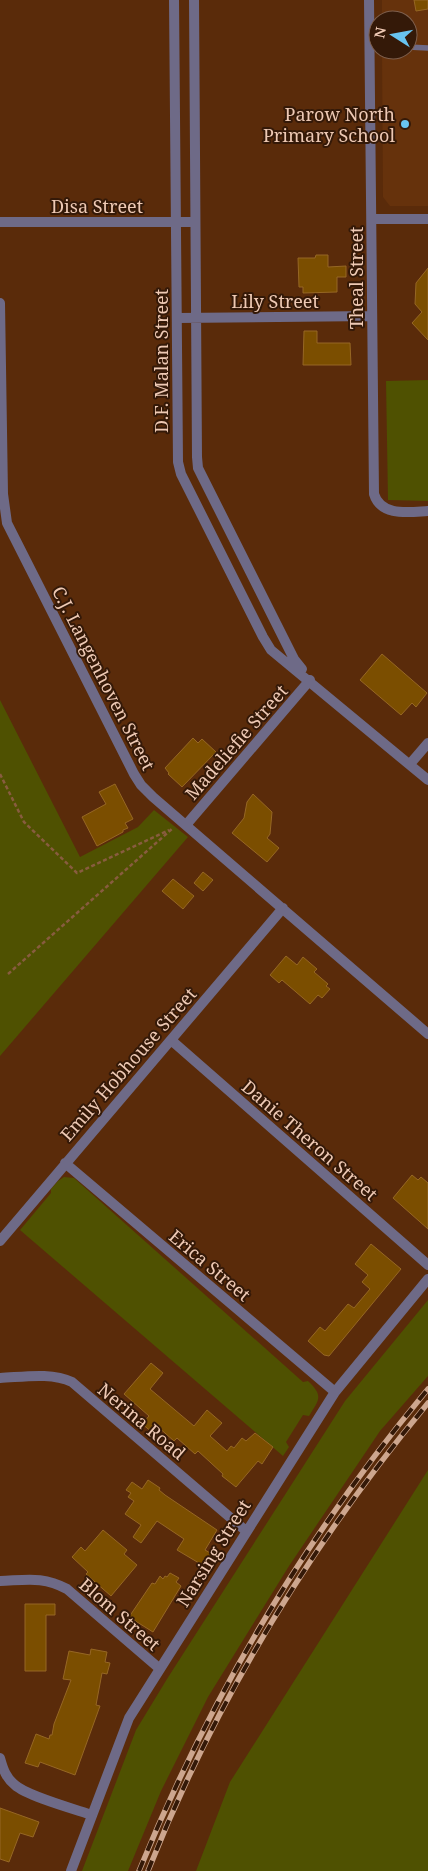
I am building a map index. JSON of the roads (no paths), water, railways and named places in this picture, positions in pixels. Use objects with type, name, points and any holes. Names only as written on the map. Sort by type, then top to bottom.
[{"type":"street","name":"D.F. Malan Street","points":[[174,0],[178,462],[181,476],[263,637],[279,657],[310,680],[428,780]]},
{"type":"street","name":"D.F. Malan Street","points":[[194,0],[198,468],[294,659],[310,680]]},
{"type":"street","name":"Theal Street","points":[[374,60],[372,316],[374,494],[376,501],[391,511],[428,511]]},
{"type":"street","points":[[372,219],[428,219]]},
{"type":"street","name":"Disa Street","points":[[0,222],[195,222]]},
{"type":"street","name":"C.J. Langenhoven Street","points":[[0,303],[2,494],[7,522],[134,774],[141,785],[153,797],[428,1034]]},
{"type":"street","name":"Lily Street","points":[[178,318],[372,316]]},
{"type":"street","points":[[181,476],[198,468]]},
{"type":"street","name":"Madeliefie Street","points":[[186,825],[310,680]]},
{"type":"street","points":[[410,764],[428,743]]},
{"type":"street","name":"Emily Hobhouse Street","points":[[0,1241],[283,908]]},
{"type":"street","name":"Danie Theron Street","points":[[170,1040],[428,1265]]},
{"type":"street","name":"Erica Street","points":[[65,1163],[335,1392]]},
{"type":"street","name":"Narsing Street","points":[[71,1871],[126,1724],[335,1392],[428,1279]]},
{"type":"street","name":"Nerina Road","points":[[0,1378],[51,1377],[63,1378],[72,1382],[246,1531]]},
{"type":"street","name":"Blom Street","points":[[0,1581],[45,1580],[57,1583],[68,1589],[160,1669]]},
{"type":"street","points":[[0,1758],[5,1774],[16,1786],[92,1815]]},
{"type":"railway","points":[[139,1871],[197,1743],[265,1619],[302,1559],[342,1501],[428,1389]]},
{"type":"railway","points":[[148,1871],[204,1746],[235,1685],[270,1626],[306,1568],[345,1511],[385,1456],[428,1403]]},
{"type":"place","name":"Parow North Primary School","points":[[405,124]]}]
